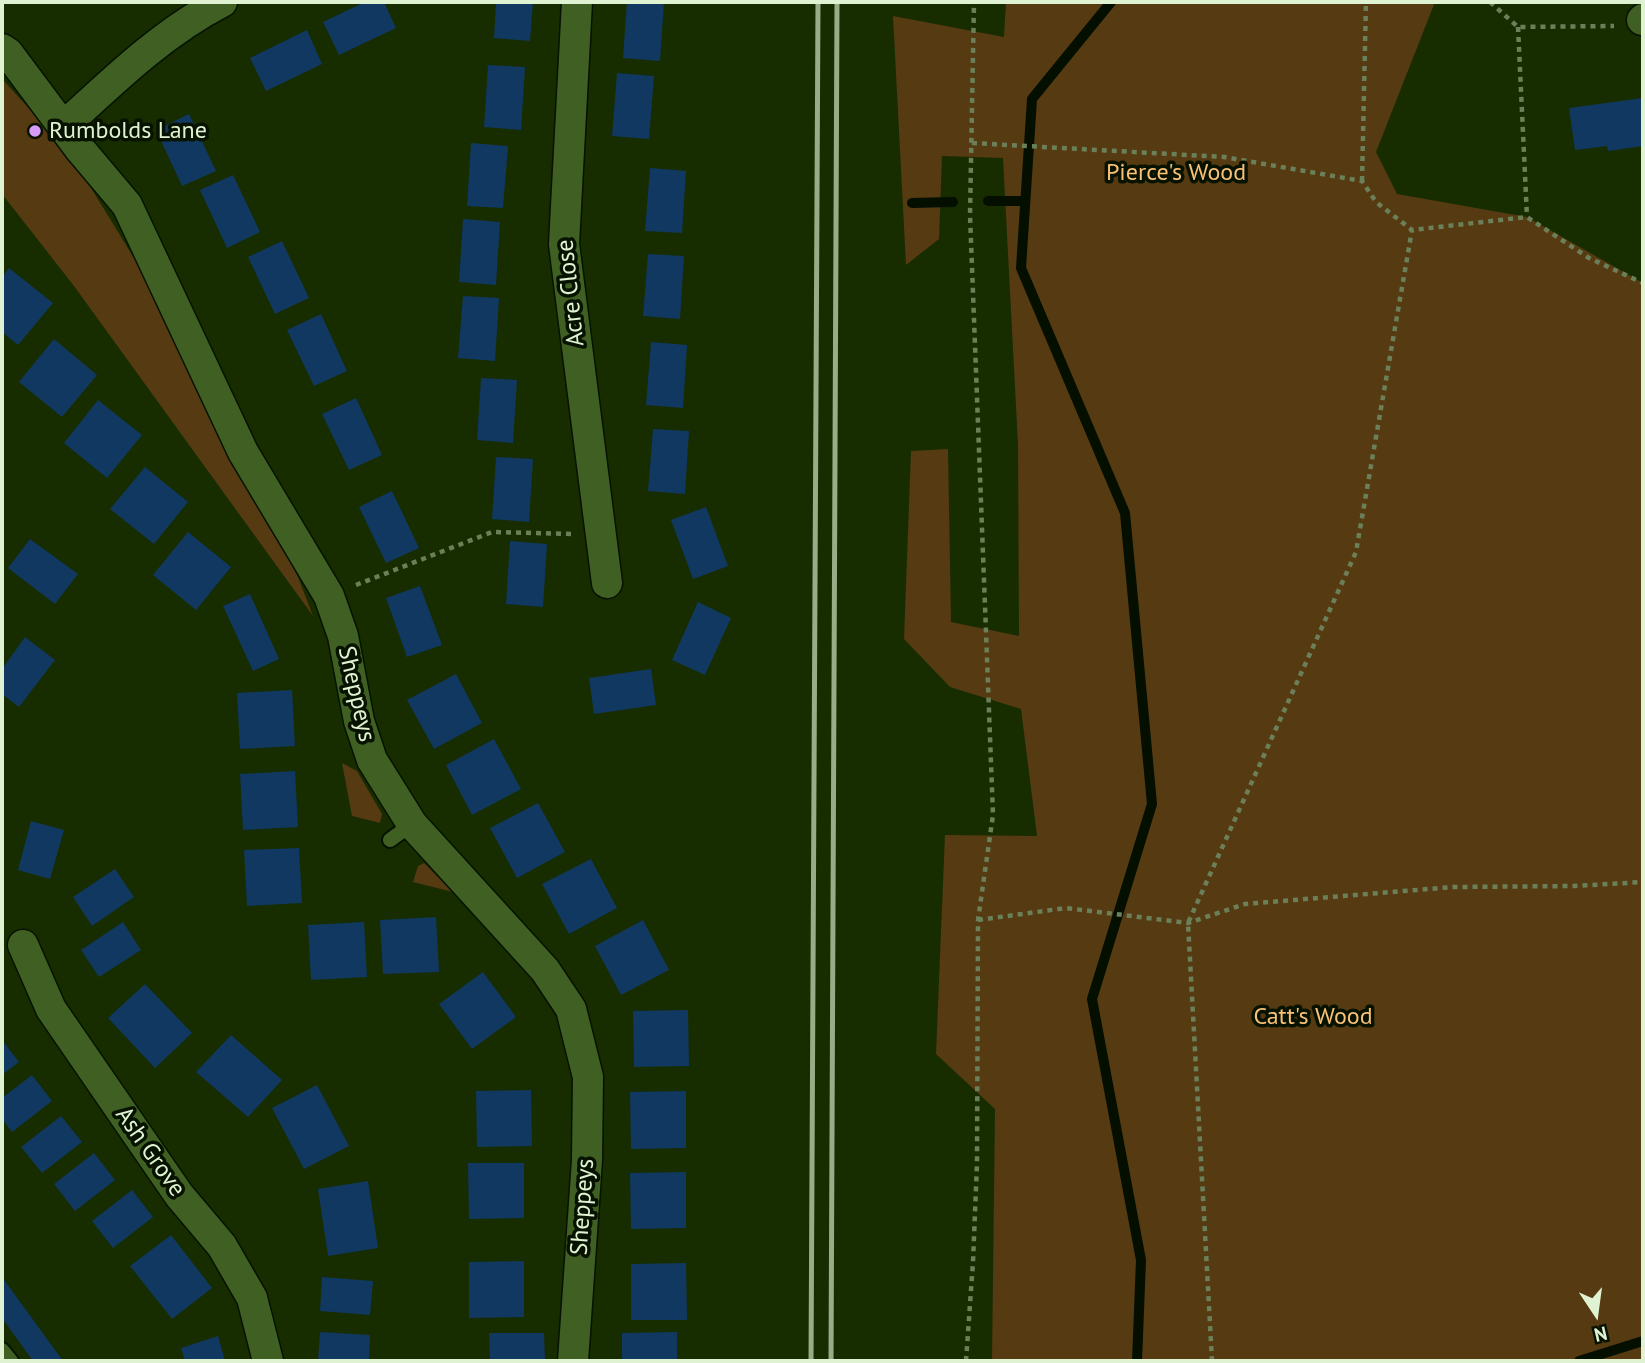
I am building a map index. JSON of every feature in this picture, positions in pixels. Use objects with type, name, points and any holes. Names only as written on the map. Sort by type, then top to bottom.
[{"type":"street","points":[[63,127],[128,67],[194,16],[222,2]]},
{"type":"street","name":"Acre Close","points":[[577,2],[564,244],[607,583]]},
{"type":"street","name":"Sheppeys","points":[[2,49],[8,53],[63,127],[127,205],[243,452],[329,596],[343,636],[359,721],[401,832],[545,970],[571,1009],[588,1077],[587,1160],[573,1361]]},
{"type":"street","name":"Ash Grove","points":[[23,945],[51,1009],[179,1195],[222,1246],[252,1298],[268,1361]]},
{"type":"lane","points":[[2,1350],[11,1361]]},
{"type":"path","points":[[966,1361],[977,1163],[978,920],[993,815],[970,215],[974,2]]},
{"type":"path","points":[[1366,2],[1362,181],[1376,202],[1412,230],[1527,216],[1590,258],[1643,284]]},
{"type":"path","points":[[1490,2],[1518,27],[1612,26],[1643,20]]},
{"type":"path","points":[[1518,27],[1527,216]]},
{"type":"path","points":[[972,143],[1224,157],[1362,181]]},
{"type":"path","points":[[1212,1361],[1188,923],[1356,552],[1412,230]]},
{"type":"path","points":[[329,596],[492,532],[601,535]]},
{"type":"path","points":[[978,920],[1066,908],[1188,923],[1245,904],[1453,887],[1574,886],[1643,882]]},
{"type":"green space","name":"Catt's Wood","points":[[1006,2],[1435,2],[1376,152],[1397,194],[1527,217],[1643,283],[1643,1361],[992,1361],[995,1109],[936,1054],[945,835],[1037,836],[1021,709],[950,687],[904,639],[911,451],[948,449],[951,622],[1019,636],[1018,444],[1003,158],[942,156],[939,239],[906,265],[893,16],[1004,37]]},
{"type":"green space","points":[[2,79],[69,152],[137,263],[298,577],[313,616],[74,286],[2,194]]},
{"type":"green space","points":[[342,763],[357,771],[382,814],[380,823],[352,816]]},
{"type":"green space","points":[[424,863],[453,892],[413,882],[418,866]]},
{"type":"building","points":[[365,2],[384,2],[396,28],[339,55],[323,22]]},
{"type":"building","points":[[496,2],[533,2],[530,41],[494,38]]},
{"type":"building","points":[[627,2],[664,2],[660,61],[623,58]]},
{"type":"building","points":[[307,30],[322,64],[266,91],[250,58]]},
{"type":"building","points":[[488,65],[525,67],[521,130],[484,127]]},
{"type":"building","points":[[617,73],[654,76],[649,139],[612,136]]},
{"type":"building","points":[[1643,98],[1643,146],[1608,151],[1607,146],[1575,150],[1569,108]]},
{"type":"building","points":[[189,114],[216,171],[182,186],[156,130]]},
{"type":"building","points":[[471,143],[508,146],[503,208],[467,206]]},
{"type":"building","points":[[650,168],[686,171],[682,233],[645,231]]},
{"type":"building","points":[[233,175],[260,232],[227,248],[200,190]]},
{"type":"building","points":[[463,219],[500,222],[496,285],[459,282]]},
{"type":"building","points":[[282,241],[309,298],[275,314],[248,257]]},
{"type":"building","points":[[648,254],[684,256],[680,319],[643,316]]},
{"type":"building","points":[[9,268],[53,303],[18,345],[2,332],[2,277]]},
{"type":"building","points":[[463,296],[499,298],[495,361],[458,358]]},
{"type":"building","points":[[321,314],[347,371],[314,386],[287,330]]},
{"type":"building","points":[[54,339],[97,375],[62,417],[19,382]]},
{"type":"building","points":[[651,342],[687,345],[683,408],[646,405]]},
{"type":"building","points":[[481,378],[517,380],[513,443],[477,440]]},
{"type":"building","points":[[356,398],[382,455],[349,470],[322,414]]},
{"type":"building","points":[[98,400],[142,435],[107,478],[64,443]]},
{"type":"building","points":[[653,429],[689,431],[685,494],[648,491]]},
{"type":"building","points":[[496,457],[533,459],[529,522],[492,519]]},
{"type":"building","points":[[145,467],[188,502],[154,544],[110,509]]},
{"type":"building","points":[[392,491],[419,548],[386,563],[359,507]]},
{"type":"building","points":[[706,507],[728,566],[693,579],[671,520]]},
{"type":"building","points":[[188,532],[231,567],[196,610],[153,575]]},
{"type":"building","points":[[30,539],[78,574],[55,604],[8,568]]},
{"type":"building","points":[[510,541],[547,544],[543,607],[506,604]]},
{"type":"building","points":[[420,586],[442,645],[407,657],[386,598]]},
{"type":"building","points":[[250,594],[279,659],[253,671],[223,606]]},
{"type":"building","points":[[698,602],[731,618],[705,675],[672,660]]},
{"type":"building","points":[[25,637],[55,660],[19,707],[2,694],[2,669]]},
{"type":"building","points":[[651,669],[656,705],[594,714],[589,678]]},
{"type":"building","points":[[456,674],[482,723],[434,749],[407,700]]},
{"type":"building","points":[[292,690],[295,746],[240,749],[237,693]]},
{"type":"building","points":[[494,739],[521,789],[472,815],[446,765]]},
{"type":"building","points":[[295,771],[298,827],[243,830],[240,774]]},
{"type":"building","points":[[538,803],[565,852],[517,878],[490,828]]},
{"type":"building","points":[[31,821],[64,830],[50,879],[18,870]]},
{"type":"building","points":[[299,848],[302,903],[247,906],[244,850]]},
{"type":"building","points":[[591,859],[617,908],[569,934],[542,884]]},
{"type":"building","points":[[115,869],[134,897],[92,926],[73,897]]},
{"type":"building","points":[[436,917],[439,972],[383,974],[380,920]]},
{"type":"building","points":[[643,920],[669,970],[621,995],[595,946]]},
{"type":"building","points":[[123,922],[141,950],[99,977],[81,950]]},
{"type":"building","points":[[364,922],[367,977],[311,980],[308,925]]},
{"type":"building","points":[[483,972],[516,1017],[472,1049],[439,1004]]},
{"type":"building","points":[[145,984],[192,1033],[155,1068],[108,1018]]},
{"type":"building","points":[[688,1010],[689,1066],[634,1067],[633,1011]]},
{"type":"building","points":[[231,1035],[282,1080],[248,1117],[196,1072]]},
{"type":"building","points":[[2,1040],[19,1062],[2,1075]]},
{"type":"building","points":[[32,1075],[52,1101],[12,1132],[2,1119],[2,1098]]},
{"type":"building","points":[[317,1085],[349,1146],[304,1169],[272,1108]]},
{"type":"building","points":[[531,1090],[532,1146],[477,1147],[476,1091]]},
{"type":"building","points":[[686,1091],[686,1148],[631,1149],[630,1092]]},
{"type":"building","points":[[61,1116],[82,1142],[42,1173],[21,1147]]},
{"type":"building","points":[[94,1153],[115,1180],[75,1211],[54,1184]]},
{"type":"building","points":[[468,1163],[524,1163],[524,1218],[469,1219]]},
{"type":"building","points":[[686,1172],[686,1228],[631,1229],[630,1173]]},
{"type":"building","points":[[368,1181],[378,1248],[328,1256],[318,1189]]},
{"type":"building","points":[[132,1190],[153,1217],[113,1248],[92,1221]]},
{"type":"building","points":[[171,1235],[212,1288],[172,1319],[130,1266]]},
{"type":"building","points":[[524,1261],[524,1317],[469,1318],[469,1262]]},
{"type":"building","points":[[686,1263],[687,1320],[631,1320],[631,1264]]},
{"type":"building","points":[[2,1277],[63,1361],[33,1361],[2,1318]]},
{"type":"building","points":[[322,1277],[373,1281],[370,1315],[320,1311]]},
{"type":"building","points":[[320,1332],[370,1335],[369,1361],[318,1361]]},
{"type":"building","points":[[677,1332],[677,1361],[622,1361],[622,1333]]},
{"type":"building","points":[[489,1333],[544,1333],[545,1361],[490,1361]]},
{"type":"building","points":[[218,1336],[225,1361],[185,1361],[181,1348]]},
{"type":"waterway","points":[[1111,2],[1032,99],[1021,268],[1125,513],[1152,804],[1092,999],[1141,1260],[1137,1361]]},
{"type":"waterway","points":[[988,201],[1025,201]]},
{"type":"waterway","points":[[912,203],[953,202]]},
{"type":"waterway","points":[[1579,1361],[1643,1341]]},
{"type":"railway","points":[[811,1361],[818,2]]},
{"type":"railway","points":[[831,1361],[837,2]]},
{"type":"place","name":"Rumbolds Lane","points":[[35,131]]},
{"type":"park label","name":"Pierce's Wood","points":[[1176,173]]}]
